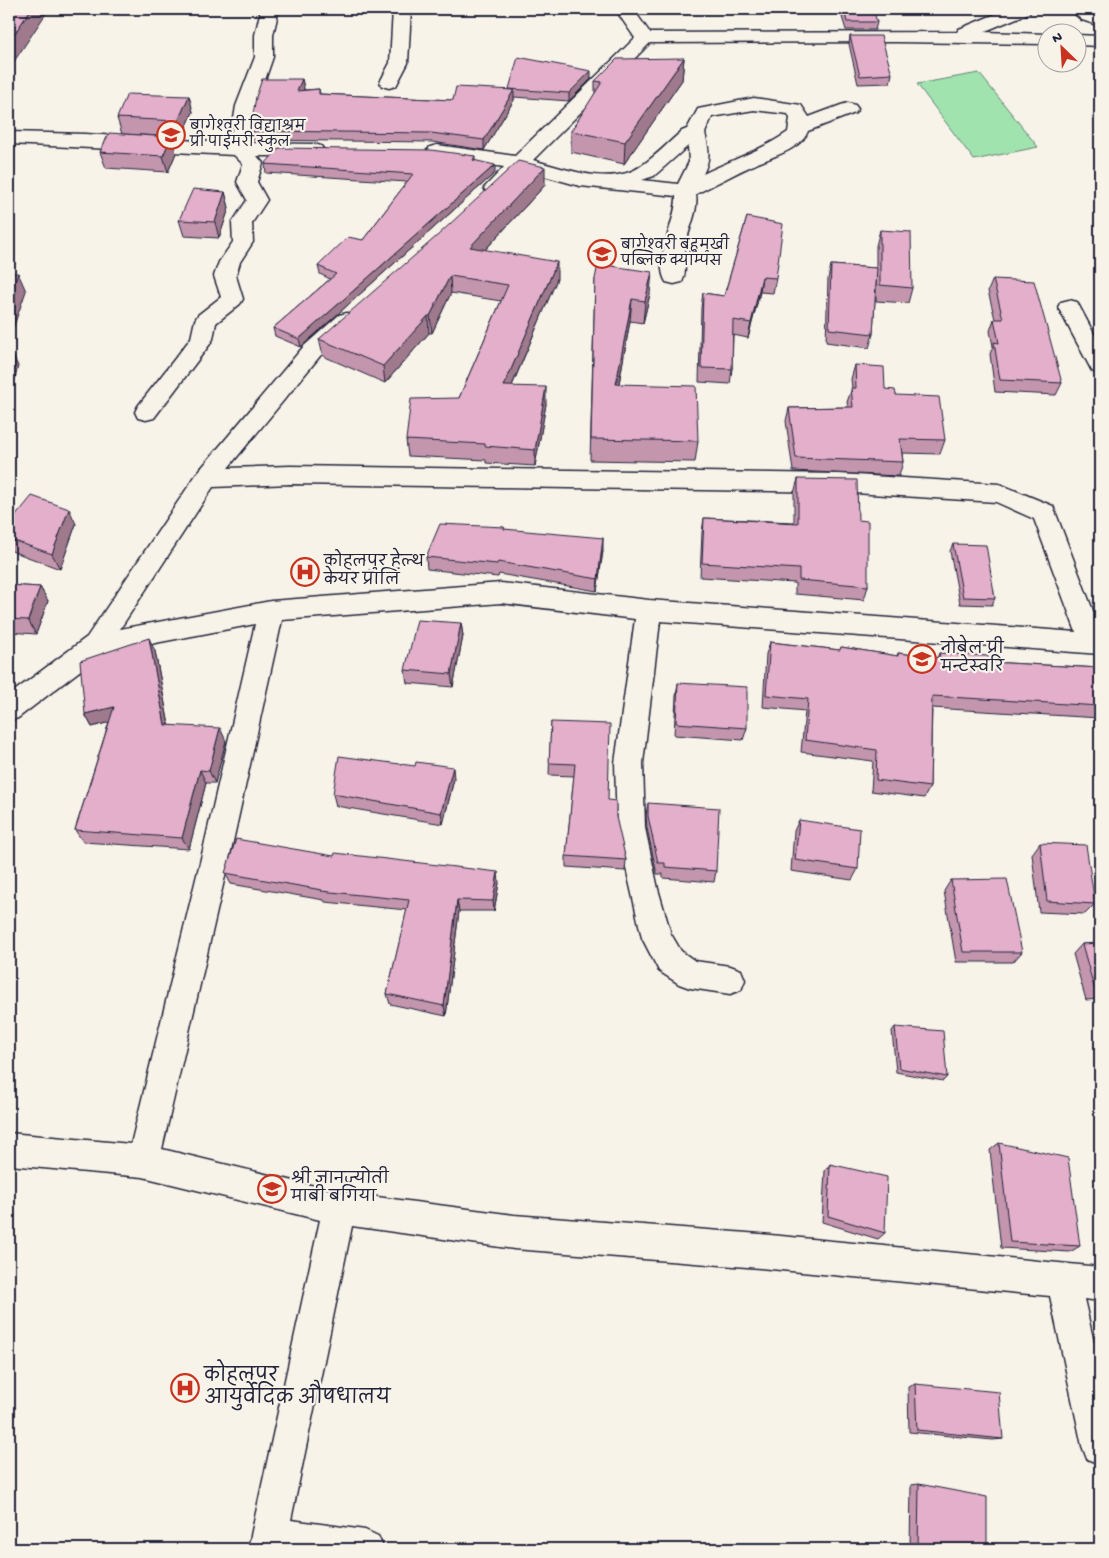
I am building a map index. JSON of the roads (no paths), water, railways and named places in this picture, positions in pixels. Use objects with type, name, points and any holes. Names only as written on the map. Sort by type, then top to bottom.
[{"type":"street","points":[[238,148],[246,106],[264,56],[264,35],[270,9]]},
{"type":"street","points":[[389,82],[398,63],[402,9]]},
{"type":"street","points":[[957,37],[1023,9]]},
{"type":"street","points":[[1078,9],[1100,21]]},
{"type":"street","points":[[479,202],[521,163],[586,96],[636,20],[957,37],[1036,39]]},
{"type":"street","points":[[1086,40],[1100,41]]},
{"type":"street","points":[[422,150],[521,163],[580,180],[612,184],[685,191],[750,159],[776,149],[797,135],[800,118],[794,108],[754,104],[705,113],[695,133],[690,135],[647,172],[612,184]]},
{"type":"street","points":[[799,128],[848,109]]},
{"type":"street","points":[[674,277],[675,243],[685,213],[687,197],[685,191],[699,162],[699,149],[695,133]]},
{"type":"street","points":[[9,138],[329,150]]},
{"type":"street","points":[[146,412],[166,384],[186,362],[202,338],[206,320],[232,300],[225,276],[230,262],[243,242],[242,223],[257,200],[247,182],[253,163],[238,148]]},
{"type":"street","points":[[9,710],[96,644],[206,478],[312,351],[364,305]]},
{"type":"street","points":[[1069,307],[1100,364]]},
{"type":"street","points":[[96,644],[271,610],[501,593],[649,610],[1097,644],[1044,513],[999,493],[839,483],[290,475],[206,478]]},
{"type":"street","points":[[143,1161],[218,846],[271,610]]},
{"type":"street","points":[[649,610],[629,763],[631,828],[644,889],[657,938],[670,961],[690,974],[730,980]]},
{"type":"street","points":[[9,1149],[143,1161],[339,1208],[514,1232],[760,1251],[1100,1284]]},
{"type":"street","points":[[339,1208],[268,1542],[365,1549]]},
{"type":"street","points":[[1063,1280],[1100,1446]]},
{"type":"place","name":"बागेश्वरी विद्याश्रम प्री पाईमरी स्कुल","points":[[171,135]]},
{"type":"place","name":"बागेश्वरी बहुमुखी पब्लिक क्याम्पस","points":[[602,254]]},
{"type":"place","name":"कोहलपुर हेल्थ केयर प्रालि","points":[[305,572]]},
{"type":"place","name":"नोबेल प्री मन्टेस्वरि","points":[[922,659]]},
{"type":"place","name":"श्री ज्ञानज्योती माबी बगिया","points":[[272,1189]]},
{"type":"place","name":"कोहलपुर आयुर्वेदिक औषधालय","points":[[185,1388]]}]
